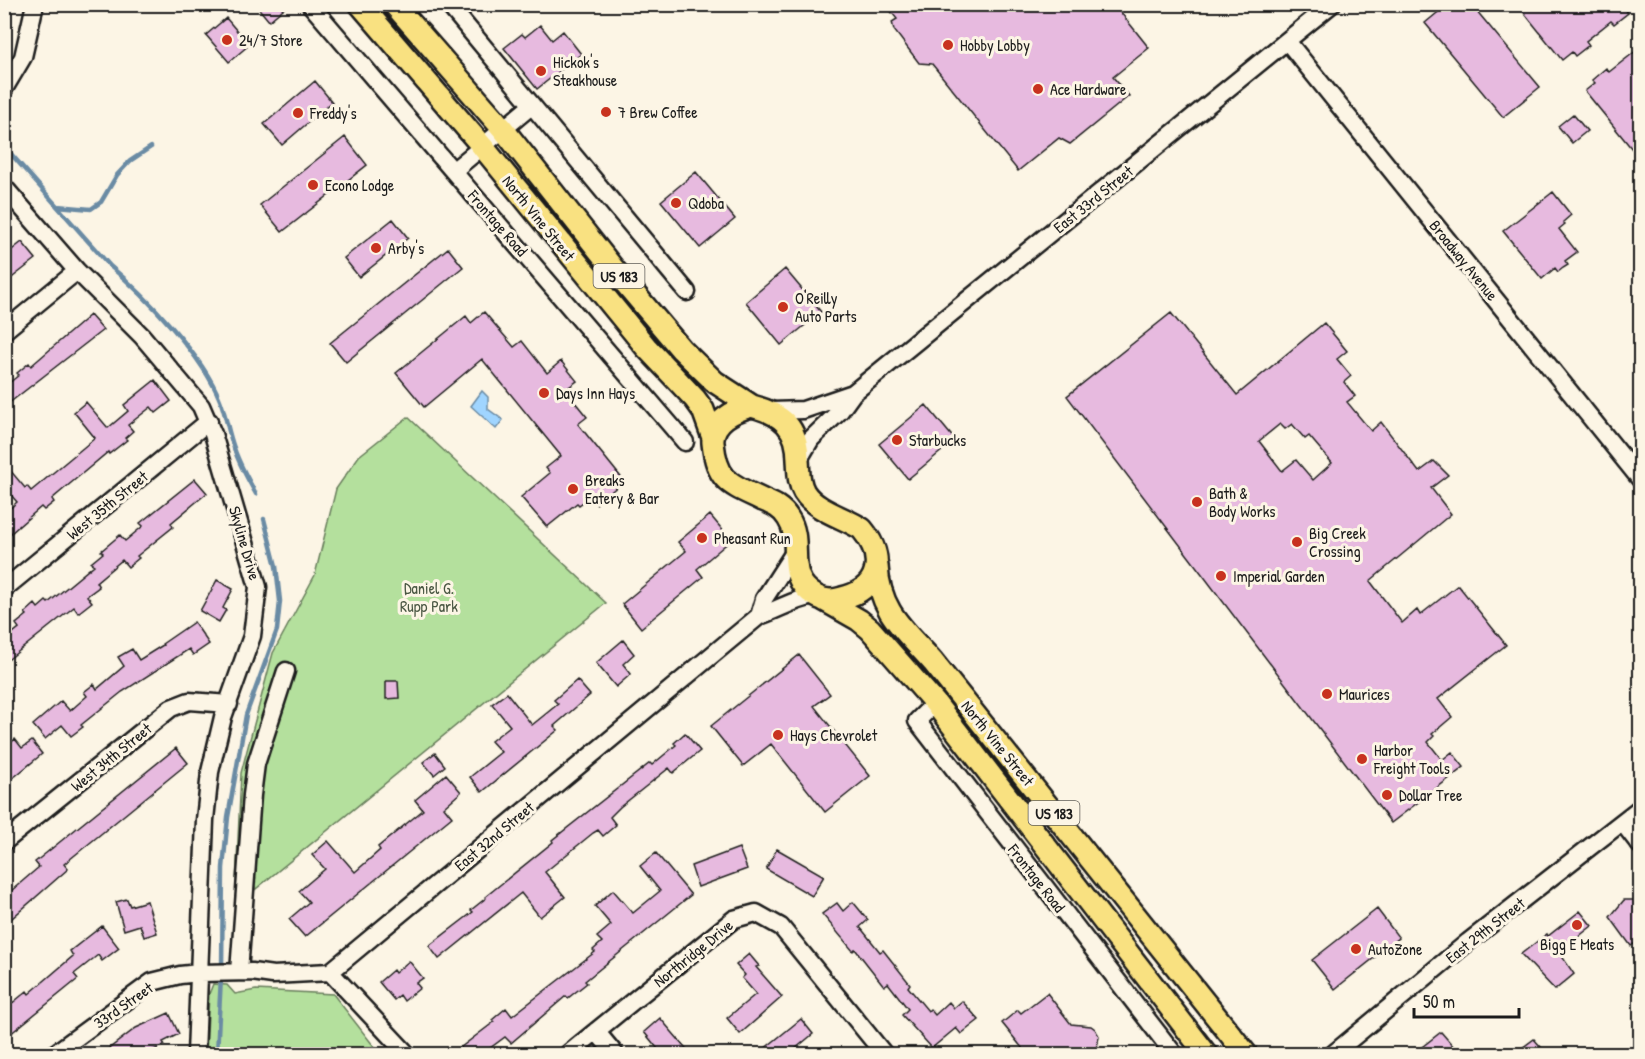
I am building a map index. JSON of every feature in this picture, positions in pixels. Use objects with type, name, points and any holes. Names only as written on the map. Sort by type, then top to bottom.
[{"type":"main road","name":"North Vine Street","points":[[360,4],[482,146],[646,347],[695,399],[703,410],[712,435],[717,468],[723,478],[732,485],[782,510],[793,526],[799,578],[803,586],[870,629],[935,703],[1206,1054]]},
{"type":"main road","name":"North Vine Street","points":[[394,4],[503,129],[616,272],[681,349],[715,382],[785,421],[797,448],[799,480],[808,497],[817,505],[862,529],[872,543],[880,593],[897,622],[933,662],[1246,1054]]},
{"type":"main road","points":[[712,435],[719,423],[728,415],[740,409],[762,408]]},
{"type":"main road","points":[[819,598],[837,600],[861,591],[874,578],[877,566]]},
{"type":"street","points":[[4,89],[23,57],[35,4]]},
{"type":"street","name":"Frontage Road","points":[[310,4],[685,442]]},
{"type":"street","points":[[448,4],[687,292]]},
{"type":"street","name":"East 33rd Street","points":[[798,461],[811,440],[840,411],[853,393],[1332,4]]},
{"type":"street","name":"Broadway Avenue","points":[[1287,41],[1641,479]]},
{"type":"street","points":[[453,171],[531,106]]},
{"type":"street","name":"Skyline Drive","points":[[4,187],[77,271],[142,336],[201,406],[209,421],[258,587],[252,636],[229,704],[210,772],[205,820],[196,1054]]},
{"type":"street","points":[[4,331],[77,271]]},
{"type":"street","name":"East 33rd Street","points":[[762,408],[803,410],[853,393]]},
{"type":"street","name":"West 35th Street","points":[[4,589],[209,421]]},
{"type":"street","name":"East 32nd Street","points":[[759,616],[764,599],[795,551]]},
{"type":"street","name":"East 32nd Street","points":[[330,972],[759,616],[796,600],[819,598]]},
{"type":"street","points":[[239,972],[256,764],[286,671]]},
{"type":"street","name":"West 34th Street","points":[[4,842],[171,708],[189,701],[229,704]]},
{"type":"street","name":"Frontage Road","points":[[935,703],[917,721],[1174,1054]]},
{"type":"street","name":"East 29th Street","points":[[1333,1054],[1468,942],[1641,808]]},
{"type":"street","points":[[1623,823],[1641,845]]},
{"type":"street","name":"Northridge Drive","points":[[568,1054],[734,919],[756,913],[781,927],[884,1054]]},
{"type":"street","points":[[199,973],[252,972],[273,975],[330,972],[407,1054]]},
{"type":"street","name":"33rd Street","points":[[54,1054],[152,982],[199,973]]},
{"type":"street","points":[[596,1031],[615,1054]]},
{"type":"green space","name":"Daniel G. Rupp Park","points":[[408,417],[606,603],[235,906],[241,773],[273,653],[315,575],[336,489],[359,456]]},
{"type":"green space","points":[[213,984],[227,985],[235,994],[256,990],[333,994],[380,1054],[206,1054],[209,994]]},
{"type":"water","points":[[482,391],[488,397],[488,409],[503,420],[496,429],[471,406]]},
{"type":"building","points":[[255,4],[289,4],[269,21]]},
{"type":"building","name":"Ace Hardware","points":[[885,4],[1114,4],[1149,48],[1113,77],[1129,96],[1070,144],[1059,138],[1018,171],[932,64],[919,63],[894,30],[892,22],[897,19]]},
{"type":"building","points":[[1448,4],[1471,4],[1540,87],[1503,117],[1425,23]]},
{"type":"building","points":[[1517,4],[1621,4],[1628,13],[1614,24],[1611,21],[1586,41],[1589,45],[1575,56],[1572,52],[1562,60]]},
{"type":"building","name":"24/7 Store","points":[[226,18],[249,45],[229,62],[206,35]]},
{"type":"building","name":"Hickok's Steakhouse","points":[[540,25],[552,40],[563,31],[581,54],[537,89],[504,48],[522,34],[525,37]]},
{"type":"building","points":[[1641,47],[1641,143],[1632,149],[1585,91],[1595,83],[1592,80],[1606,68],[1609,72]]},
{"type":"building","name":"Freddy's","points":[[315,81],[332,102],[282,145],[264,124]]},
{"type":"building","points":[[1573,114],[1587,131],[1572,143],[1558,126]]},
{"type":"building","name":"Econo Lodge","points":[[345,137],[367,165],[282,232],[260,205]]},
{"type":"building","points":[[696,172],[735,219],[700,248],[661,201]]},
{"type":"building","points":[[1553,192],[1571,215],[1559,229],[1577,252],[1565,261],[1568,265],[1558,272],[1555,268],[1542,279],[1503,231]]},
{"type":"building","name":"Arby's","points":[[393,219],[408,238],[359,277],[344,258]]},
{"type":"building","points":[[22,242],[36,259],[4,284],[4,256]]},
{"type":"building","points":[[448,248],[463,267],[346,362],[330,343]]},
{"type":"building","name":"O'Reilly Auto Parts","points":[[785,269],[821,312],[781,345],[746,302]]},
{"type":"building","points":[[484,312],[514,347],[522,341],[547,373],[561,361],[577,381],[565,390],[587,417],[578,424],[624,481],[596,504],[590,497],[579,505],[577,503],[547,527],[521,497],[550,473],[546,468],[561,456],[482,359],[424,407],[396,373],[466,316],[471,323]]},
{"type":"building","name":"Big Creek Crossing","points":[[1171,313],[1237,395],[1324,323],[1347,351],[1337,359],[1351,376],[1344,382],[1355,396],[1347,402],[1371,431],[1381,422],[1419,472],[1434,461],[1448,475],[1431,488],[1451,514],[1370,581],[1402,623],[1417,610],[1420,615],[1458,585],[1506,645],[1438,699],[1452,717],[1432,734],[1434,736],[1428,742],[1442,760],[1452,752],[1464,767],[1391,823],[1067,396]],"holes":[[[1280,424],[1285,429],[1292,424],[1305,439],[1309,436],[1332,463],[1313,480],[1296,460],[1282,471],[1259,441]]]},
{"type":"building","points":[[90,315],[103,330],[4,407],[4,387],[19,375],[17,373],[29,363],[31,366]]},
{"type":"building","points":[[155,380],[171,401],[156,413],[151,407],[128,425],[133,431],[125,438],[127,440],[109,454],[108,452],[52,499],[54,502],[44,510],[41,507],[4,539],[4,514],[17,502],[4,487],[4,463],[25,488],[27,486],[31,491],[95,438],[74,412],[86,402],[108,428],[128,411],[124,405]]},
{"type":"building","points":[[926,405],[955,440],[908,479],[879,444]]},
{"type":"building","points":[[195,479],[207,493],[171,523],[173,527],[137,556],[139,558],[128,567],[122,560],[96,582],[99,587],[87,596],[92,602],[78,613],[74,607],[4,663],[4,640],[19,628],[16,624],[27,615],[25,613],[35,604],[38,608],[46,601],[48,603],[94,565],[91,563],[103,553],[101,551],[120,535],[125,541],[143,526],[140,523]]},
{"type":"building","points":[[710,515],[731,540],[697,569],[703,577],[641,628],[622,604],[686,551],[678,542]]},
{"type":"building","points":[[217,580],[233,589],[219,622],[200,611]]},
{"type":"building","points":[[194,622],[209,644],[193,655],[189,649],[122,692],[71,736],[62,725],[45,739],[33,725],[61,701],[70,711],[87,696],[84,692],[94,684],[97,689],[124,666],[118,657],[132,649],[139,660]]},
{"type":"building","points":[[623,640],[634,654],[623,664],[631,674],[616,687],[596,663]]},
{"type":"building","name":"Hays Chevrolet","points":[[799,655],[830,694],[814,706],[870,776],[825,812],[771,744],[743,766],[711,726]]},
{"type":"building","points":[[577,680],[590,695],[554,726],[558,730],[482,792],[470,777],[501,752],[491,741],[510,726],[492,704],[507,693],[532,725],[558,704],[554,700]]},
{"type":"building","points":[[386,681],[398,681],[399,698],[386,699]]},
{"type":"building","points":[[685,733],[700,751],[673,773],[669,768],[620,807],[610,817],[616,825],[603,836],[598,830],[593,833],[545,872],[565,897],[540,917],[521,893],[439,959],[429,946],[473,912],[471,910],[485,897],[553,842],[552,840],[650,763],[652,765],[676,745],[674,743]]},
{"type":"building","points":[[15,739],[22,748],[32,741],[42,754],[13,778],[4,768],[4,759],[11,753],[6,747]]},
{"type":"building","points":[[176,748],[188,763],[64,864],[68,869],[4,925],[4,897],[39,867],[35,862]]},
{"type":"building","points":[[435,753],[445,766],[434,775],[423,762]]},
{"type":"building","points":[[446,774],[461,792],[444,807],[452,817],[305,937],[289,919],[309,902],[299,891],[325,869],[312,855],[328,841],[355,872],[380,850],[378,847],[423,810],[415,800]]},
{"type":"building","points":[[739,848],[747,869],[698,887],[691,866]]},
{"type":"building","points":[[777,849],[824,876],[812,896],[766,869]]},
{"type":"building","points":[[656,853],[691,895],[585,981],[587,983],[568,998],[566,996],[511,1043],[505,1037],[482,1054],[452,1054],[494,1022],[492,1020],[506,1008],[512,1016],[595,952],[593,950],[602,942],[597,937],[611,925],[595,906],[613,890],[633,913],[660,891],[640,866]]},
{"type":"building","points":[[127,899],[130,906],[147,901],[157,933],[144,937],[140,925],[124,930],[116,902]]},
{"type":"building","points":[[1624,900],[1641,900],[1641,939],[1631,946],[1610,917]]},
{"type":"building","points":[[853,902],[868,920],[860,927],[880,952],[883,950],[910,984],[908,987],[928,1011],[930,1009],[935,1015],[949,1002],[954,1008],[962,1001],[979,1020],[961,1034],[956,1028],[932,1048],[902,1015],[908,1009],[888,983],[884,986],[855,949],[853,951],[822,914],[837,903],[843,911]]},
{"type":"building","name":"AutoZone","points":[[1377,909],[1399,938],[1335,989],[1312,960]]},
{"type":"building","points":[[1580,911],[1592,926],[1559,952],[1574,974],[1555,990],[1521,954]]},
{"type":"building","points":[[102,926],[119,948],[102,961],[98,955],[74,974],[78,979],[4,1039],[4,1010],[27,991],[29,994],[73,956],[70,951]]},
{"type":"building","points":[[749,954],[759,966],[756,967],[782,997],[740,1034],[727,1018],[756,994],[742,978],[745,975],[736,965]]},
{"type":"building","points":[[409,961],[423,978],[416,983],[420,988],[404,1001],[400,995],[394,1000],[379,982],[393,970],[395,973]]},
{"type":"building","points":[[1047,993],[1071,1024],[1091,1026],[1095,1029],[1099,1036],[1096,1054],[1027,1054],[1002,1023],[1018,1010],[1021,1013]]},
{"type":"building","points":[[169,1013],[179,1034],[163,1042],[165,1045],[145,1054],[102,1054],[136,1028]]},
{"type":"building","points":[[660,1018],[691,1054],[662,1054],[644,1032]]},
{"type":"building","points":[[801,1019],[813,1034],[789,1054],[758,1054]]},
{"type":"building","points":[[1441,1032],[1460,1054],[1413,1054]]},
{"type":"building","points":[[1534,1039],[1547,1054],[1514,1054]]},
{"type":"waterway","points":[[4,146],[110,266],[156,310],[201,365],[220,400],[236,454],[256,494]]},
{"type":"waterway","points":[[57,206],[91,209],[101,202],[117,175],[130,161],[151,147]]},
{"type":"waterway","points":[[222,969],[223,868],[228,817],[246,715],[277,630],[280,601],[276,566],[264,519]]},
{"type":"waterway","points":[[217,1054],[221,977]]},
{"type":"place","name":"24/7 Store","points":[[227,40]]},
{"type":"place","name":"Hobby Lobby","points":[[948,45]]},
{"type":"place","name":"Hickok's Steakhouse","points":[[541,71]]},
{"type":"place","name":"Ace Hardware","points":[[1038,89]]},
{"type":"place","name":"7 Brew Coffee","points":[[606,112]]},
{"type":"place","name":"Freddy's","points":[[298,113]]},
{"type":"place","name":"Econo Lodge","points":[[313,185]]},
{"type":"place","name":"Qdoba","points":[[676,203]]},
{"type":"place","name":"Arby's","points":[[376,248]]},
{"type":"place","name":"O'Reilly Auto Parts","points":[[783,307]]},
{"type":"place","name":"Days Inn Hays","points":[[544,393]]},
{"type":"place","name":"Starbucks","points":[[897,440]]},
{"type":"place","name":"Breaks Eatery & Bar","points":[[573,489]]},
{"type":"place","name":"Bath & Body Works","points":[[1197,502]]},
{"type":"place","name":"Pheasant Run","points":[[702,538]]},
{"type":"place","name":"Big Creek Crossing","points":[[1297,542]]},
{"type":"place","name":"Imperial Garden","points":[[1221,576]]},
{"type":"place","name":"Maurices","points":[[1327,694]]},
{"type":"place","name":"Hays Chevrolet","points":[[778,735]]},
{"type":"place","name":"Harbor Freight Tools","points":[[1362,759]]},
{"type":"place","name":"Dollar Tree","points":[[1387,795]]},
{"type":"place","name":"Bigg E Meats","points":[[1577,925]]},
{"type":"place","name":"AutoZone","points":[[1356,949]]}]
